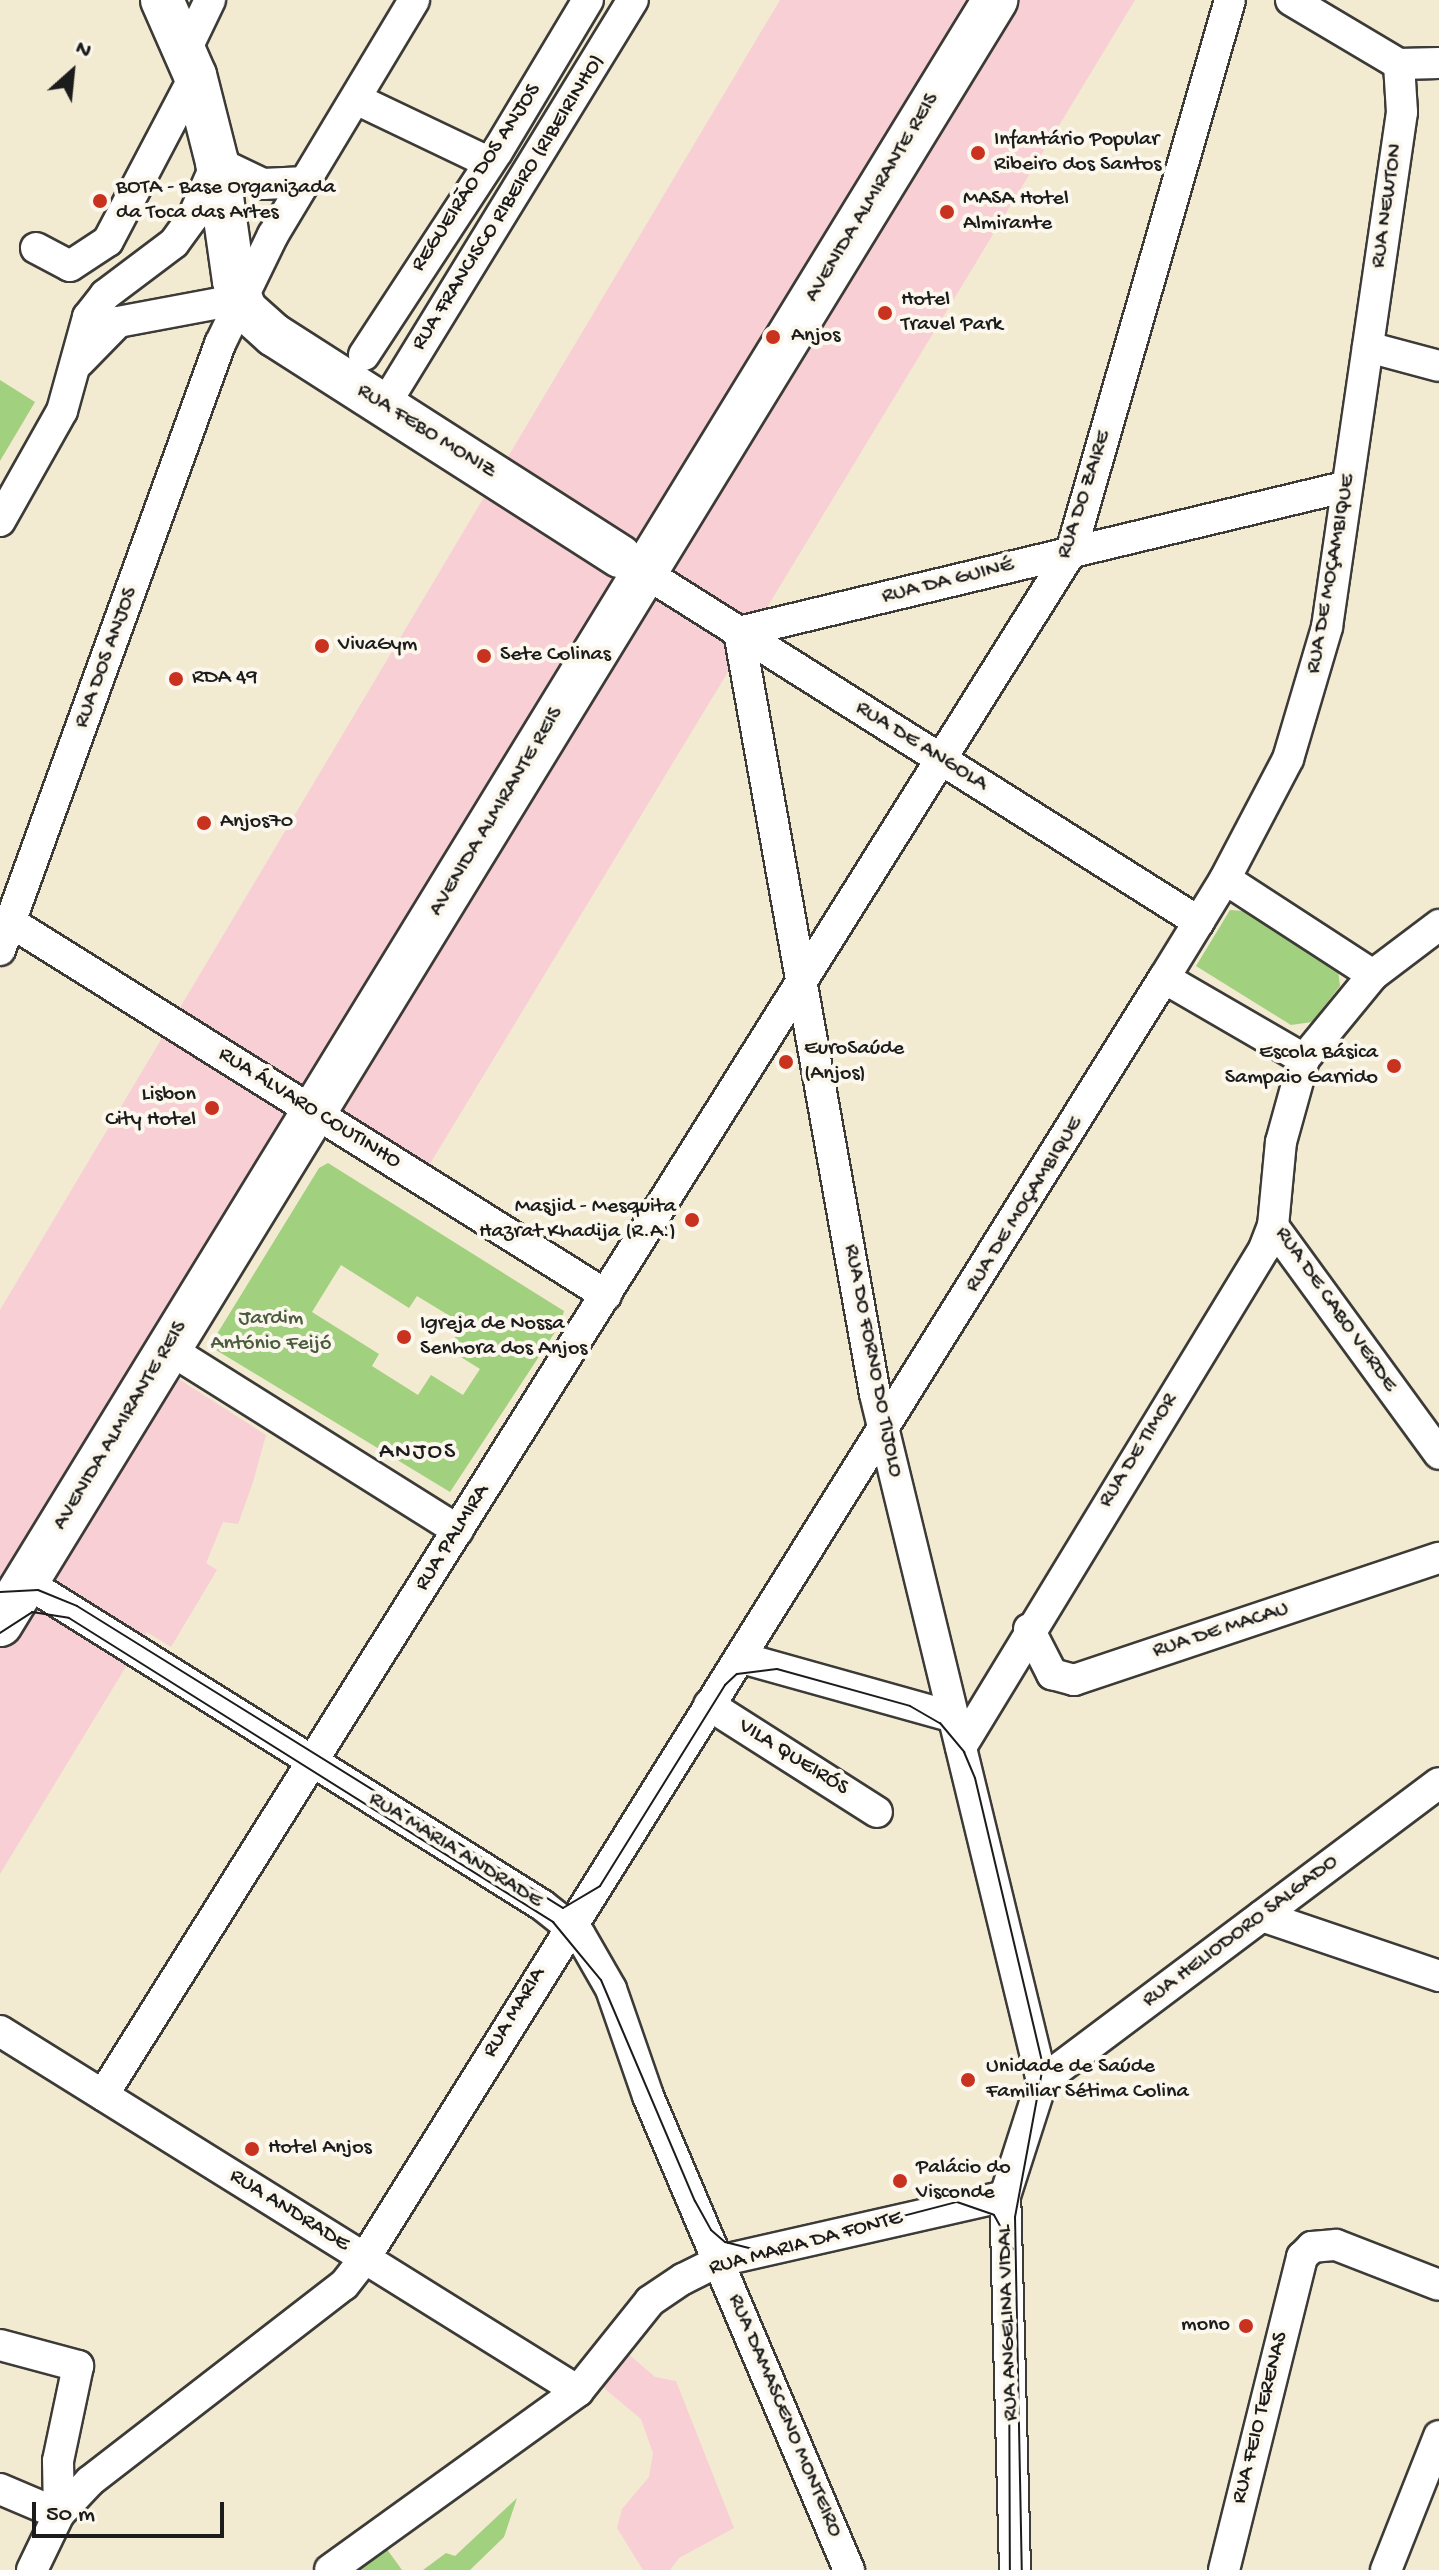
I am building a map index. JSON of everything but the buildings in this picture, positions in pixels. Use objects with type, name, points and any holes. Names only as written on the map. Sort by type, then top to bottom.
[{"type":"main road","points":[[162,0],[190,64],[217,162],[241,299]]},
{"type":"main road","name":"AVENIDA ALMIRANTE REIS","points":[[0,1624],[9,1574],[302,1105],[632,564],[963,0]]},
{"type":"main road","name":"AVENIDA ALMIRANTE REIS","points":[[632,564],[995,0]]},
{"type":"main road","name":"RUA FEBO MONIZ","points":[[241,299],[274,335],[632,564]]},
{"type":"main road","name":"AVENIDA ALMIRANTE REIS","points":[[9,1574],[169,1349],[302,1105]]},
{"type":"street","points":[[36,248],[70,266],[108,241],[190,64],[210,0]]},
{"type":"street","name":"RUA DOS ANJOS","points":[[6,937],[212,365],[241,299],[414,0]]},
{"type":"street","name":"REGUEIRÃO DOS ANJOS","points":[[364,355],[588,0]]},
{"type":"street","name":"RUA FRANCISCO RIBEIRO (RIBEIRINHO)","points":[[384,406],[633,0]]},
{"type":"street","name":"RUA DO ZAIRE","points":[[802,981],[1071,552],[1230,0]]},
{"type":"street","points":[[1291,0],[1399,64],[1439,63]]},
{"type":"street","name":"RUA NEWTON","points":[[1368,347],[1404,92],[1399,64]]},
{"type":"street","points":[[356,99],[488,162]]},
{"type":"street","points":[[0,521],[62,411],[79,362],[88,317],[105,295],[174,243],[193,217],[217,162],[263,184],[306,182]]},
{"type":"street","points":[[79,362],[118,322],[241,299]]},
{"type":"street","points":[[1368,347],[1439,366]]},
{"type":"street","name":"RUA DE MOÇAMBIQUE","points":[[883,1431],[1199,922],[1269,802],[1305,715],[1335,583],[1344,487],[1368,347]]},
{"type":"street","name":"RUA DA GUINÉ","points":[[739,632],[1344,487]]},
{"type":"street","name":"RUA DE ANGOLA","points":[[632,564],[1199,922]]},
{"type":"street","name":"RUA DO FORNO DO TIJOLO","points":[[739,632],[883,1431],[1042,2081]]},
{"type":"street","points":[[1225,879],[1373,975]]},
{"type":"street","points":[[1164,978],[1304,1059],[1373,975],[1439,925]]},
{"type":"street","name":"RUA ÁLVARO COUTINHO","points":[[6,937],[302,1105],[606,1295]]},
{"type":"street","name":"RUA PALMIRA","points":[[103,2095],[802,981]]},
{"type":"street","name":"RUA DE CABO VERDE","points":[[1304,1059],[1281,1142],[1273,1226],[1439,1454]]},
{"type":"street","name":"RUA DE TIMOR","points":[[961,1747],[1273,1226]]},
{"type":"street","points":[[169,1349],[458,1530]]},
{"type":"street","name":"RUA MARIA","points":[[59,2514],[90,2481],[344,2285],[365,2258],[569,1924],[742,1658],[883,1431]]},
{"type":"street","name":"RUA DE MACAU","points":[[1029,1629],[1052,1674],[1074,1680],[1439,1558]]},
{"type":"street","name":"RUA MARIA ANDRADE","points":[[9,1574],[569,1924],[611,1989],[648,2096],[719,2261]]},
{"type":"street","points":[[742,1658],[953,1717]]},
{"type":"street","points":[[943,1676],[969,1688],[1003,1675]]},
{"type":"street","name":"VILA QUEIRÓS","points":[[709,1705],[877,1812]]},
{"type":"street","name":"RUA HELIODORO SALGADO","points":[[1042,2081],[1439,1783]]},
{"type":"street","points":[[1262,1916],[1439,1976]]},
{"type":"street","name":"RUA ANDRADE","points":[[0,2031],[578,2391]]},
{"type":"street","name":"RUA ANGELINA VIDAL","points":[[1015,2570],[1005,2196],[1042,2081]]},
{"type":"street","name":"RUA MARIA DA FONTE","points":[[330,2570],[578,2391],[650,2301],[719,2261],[1005,2196]]},
{"type":"street","name":"RUA FEIO TERENAS","points":[[1224,2570],[1298,2267],[1312,2247],[1336,2245],[1439,2285]]},
{"type":"street","name":"RUA DAMASCENO MONTEIRO","points":[[719,2261],[849,2570]]},
{"type":"street","points":[[0,2345],[78,2366],[58,2461],[59,2514],[32,2570]]},
{"type":"street","points":[[1386,2570],[1439,2436]]},
{"type":"street","points":[[0,2489],[59,2514]]},
{"type":"shaded area","points":[[780,0],[1135,0],[428,1167],[335,1111],[171,1374],[266,1435],[253,1482],[238,1524],[223,1522],[206,1563],[217,1570],[171,1647],[147,1632],[0,1874],[0,1310]]},
{"type":"shaded area","points":[[625,2351],[655,2377],[676,2381],[734,2528],[679,2558],[670,2570],[643,2570],[617,2528],[622,2509],[649,2477],[653,2453],[641,2419],[605,2389],[601,2376]]},
{"type":"green space","points":[[0,380],[35,402],[0,461]]},
{"type":"green space","points":[[1230,910],[1244,911],[1338,970],[1340,986],[1312,1022],[1291,1025],[1196,966]]},
{"type":"green space","name":"Jardim António Feijó","points":[[328,1163],[564,1311],[561,1323],[450,1492],[216,1350],[217,1334],[319,1168]],"holes":[[[341,1265],[409,1308],[417,1296],[463,1324],[448,1349],[480,1369],[463,1395],[431,1375],[418,1395],[372,1366],[379,1354],[312,1312]]]},
{"type":"green space","points":[[517,2498],[504,2537],[470,2570],[423,2570],[446,2553],[455,2556]]},
{"type":"green space","points":[[381,2541],[402,2570],[341,2570]]},
{"type":"tram line","points":[[0,1592],[38,1590],[77,1606],[563,1908],[600,1886],[725,1685],[737,1674],[777,1669],[910,1706],[940,1723],[964,1752],[975,1778],[1043,2066],[1015,2217],[1022,2570]]},
{"type":"tram line","points":[[0,1633],[32,1612],[69,1618],[553,1922],[601,1980],[695,2201],[711,2230],[725,2242],[761,2251],[780,2248],[957,2202],[994,2215],[1013,2249]]},
{"type":"tram line","points":[[1009,2322],[1010,2570]]},
{"type":"place","name":"Infantário Popular Ribeiro dos Santos","points":[[978,153]]},
{"type":"place","name":"BOTA - Base Organizada da Toca das Artes","points":[[100,201]]},
{"type":"place","name":"MASA Hotel Almirante","points":[[947,212]]},
{"type":"place","name":"Hotel Travel Park","points":[[885,313]]},
{"type":"place","name":"Anjos","points":[[773,337]]},
{"type":"place","name":"VivaGym","points":[[322,646]]},
{"type":"place","name":"Sete Colinas","points":[[484,656]]},
{"type":"place","name":"RDA 49","points":[[176,679]]},
{"type":"place","name":"Anjos70","points":[[204,823]]},
{"type":"place","name":"EuroSaúde (Anjos)","points":[[786,1062]]},
{"type":"place","name":"Escola Básica Sampaio Garrido","points":[[1394,1066]]},
{"type":"place","name":"Lisbon City Hotel","points":[[212,1108]]},
{"type":"place","name":"Masjid - Mesquita Hazrat Khadija (R.A.)","points":[[692,1220]]},
{"type":"place","name":"Igreja de Nossa Senhora dos Anjos","points":[[404,1337]]},
{"type":"place","name":"Unidade de Saúde Familiar Sétima Colina","points":[[968,2080]]},
{"type":"place","name":"Hotel Anjos","points":[[252,2149]]},
{"type":"place","name":"Palácio do Visconde","points":[[900,2181]]},
{"type":"place","name":"mono","points":[[1246,2326]]},
{"type":"district","name":"ANJOS","points":[[418,1453]]}]
